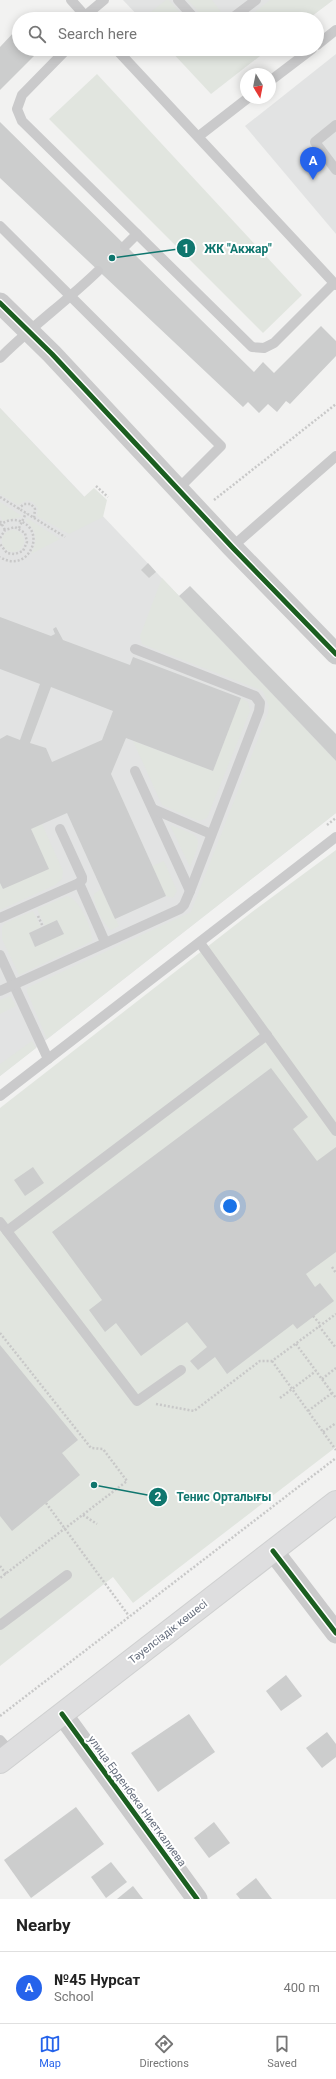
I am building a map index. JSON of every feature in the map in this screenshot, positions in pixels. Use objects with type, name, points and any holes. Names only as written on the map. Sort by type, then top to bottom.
[{"type":"main road","name":"Тәуелсіздік көшесі","points":[[4,1752],[62,1714],[336,1502]]},
{"type":"street","points":[[0,303],[28,330],[232,547],[336,654]]},
{"type":"street","points":[[273,1551],[336,1633]]},
{"type":"street","name":"улица Ерденбека Ниеткалиева","points":[[62,1714],[197,1899]]},
{"type":"lane","points":[[70,0],[81,12]]},
{"type":"lane","points":[[93,12],[104,0]]},
{"type":"lane","points":[[178,0],[189,12]]},
{"type":"lane","points":[[240,12],[256,0]]},
{"type":"lane","points":[[324,39],[336,30]]},
{"type":"lane","points":[[60,56],[22,95],[17,109],[22,121],[252,347],[264,348],[274,343],[335,284],[199,136],[123,56]]},
{"type":"lane","points":[[276,76],[303,56]]},
{"type":"lane","points":[[199,136],[240,104]]},
{"type":"lane","points":[[336,125],[315,142],[336,170]]},
{"type":"lane","points":[[0,226],[70,298],[221,446],[178,489]]},
{"type":"lane","points":[[125,246],[138,234]]},
{"type":"lane","points":[[0,358],[28,330],[70,298],[98,271]]},
{"type":"lane","points":[[232,547],[336,456]]},
{"type":"lane","points":[[0,991],[180,908],[184,905],[190,891],[259,712],[260,703],[255,696],[135,649]]},
{"type":"lane","points":[[135,771],[190,891]]},
{"type":"lane","points":[[152,809],[211,834]]},
{"type":"lane","points":[[0,918],[79,883],[82,880],[60,829]]},
{"type":"lane","points":[[0,1096],[336,837]]},
{"type":"lane","points":[[79,883],[105,942]]},
{"type":"lane","points":[[200,943],[336,1131]]},
{"type":"lane","points":[[0,955],[48,1060]]},
{"type":"lane","points":[[7,1231],[266,1035]]},
{"type":"lane","points":[[0,1222],[137,1401],[180,1370]]},
{"type":"lane","points":[[0,1625],[67,1575]]},
{"type":"path","points":[[199,512],[336,404]]},
{"type":"path","points":[[96,486],[108,497]]},
{"type":"path","points":[[0,498],[65,536]]},
{"type":"path","points":[[18,509],[24,504],[32,504],[35,509],[34,518]]},
{"type":"path","points":[[19,528],[26,513]]},
{"type":"path","points":[[0,557],[14,561],[22,559],[33,547],[33,537],[30,528],[22,522],[10,520],[0,523],[5,530]]},
{"type":"path","points":[[0,538],[5,530],[10,527],[19,528],[25,532],[27,539],[23,551],[15,554],[3,550],[0,544]]},
{"type":"path","points":[[27,539],[33,537]]},
{"type":"path","points":[[23,551],[29,553]]},
{"type":"path","points":[[19,553],[22,559]]},
{"type":"path","points":[[14,561],[15,554]]},
{"type":"path","points":[[332,1267],[336,1272]]},
{"type":"path","points":[[137,1401],[194,1411],[260,1361],[272,1361],[336,1314]]},
{"type":"path","points":[[314,1316],[336,1348]]},
{"type":"path","points":[[0,1332],[91,1448],[103,1449],[127,1481],[0,1578]]},
{"type":"path","points":[[296,1344],[336,1398]]},
{"type":"path","points":[[272,1361],[336,1450]]},
{"type":"path","points":[[322,1379],[336,1368]]},
{"type":"path","points":[[280,1398],[316,1371]]},
{"type":"path","points":[[308,1411],[332,1393]]},
{"type":"path","points":[[323,1432],[336,1423]]},
{"type":"path","points":[[0,1716],[336,1458]]},
{"type":"path","points":[[46,1503],[129,1616]]},
{"type":"path","points":[[83,1515],[97,1524]]},
{"type":"path","points":[[0,1566],[6,1574]]},
{"type":"shaded area","points":[[123,0],[333,0],[317,12],[134,12]]},
{"type":"shaded area","points":[[166,0],[169,0],[179,12],[151,12]]},
{"type":"shaded area","points":[[188,0],[212,0],[221,12],[199,12]]},
{"type":"shaded area","points":[[270,0],[333,0],[317,12],[255,12]]},
{"type":"shaded area","points":[[336,54],[336,234],[245,126],[273,104],[276,104],[276,101]]},
{"type":"shaded area","points":[[176,56],[260,56],[245,68],[240,68],[240,71],[211,94]]},
{"type":"shaded area","points":[[97,74],[302,295],[263,333],[49,119]]},
{"type":"shaded area","points":[[0,408],[336,761],[336,813],[0,1076]]},
{"type":"shaded area","points":[[0,408],[84,497],[94,488],[107,500],[103,517],[69,534],[37,516],[38,508],[33,502],[27,500],[18,505],[0,494]]},
{"type":"shaded area","points":[[0,502],[22,516],[3,521],[0,516]]},
{"type":"shaded area","points":[[27,518],[60,539],[31,554],[35,545],[35,536],[30,524],[26,521]]},
{"type":"shaded area","points":[[13,530],[21,533],[24,541],[21,549],[13,552],[5,549],[2,541],[5,533]]},
{"type":"shaded area","points":[[162,578],[336,761],[336,813],[47,1039],[27,992],[27,988],[191,912],[268,713],[269,706],[263,691],[142,644],[140,636]]},
{"type":"shaded area","points":[[241,698],[248,702],[250,711],[207,818],[199,821],[162,805],[133,741],[213,771]]},
{"type":"shaded area","points":[[42,824],[63,871],[62,879],[55,885],[0,910],[0,883],[3,889],[48,869],[31,829]]},
{"type":"shaded area","points":[[170,825],[188,832],[197,838],[197,848],[190,867]]},
{"type":"shaded area","points":[[336,850],[336,1447],[133,1603],[113,1577],[0,1666],[0,1108],[252,912]]},
{"type":"shaded area","points":[[164,861],[177,891],[173,898],[166,896],[152,866]]},
{"type":"shaded area","points":[[101,889],[119,926],[111,930],[102,919],[95,903],[94,894]]},
{"type":"shaded area","points":[[67,896],[76,902],[88,922],[92,941],[19,975],[2,939],[2,927],[5,923],[33,911],[41,927],[29,933],[35,947],[64,933],[57,920],[45,926],[37,909]]},
{"type":"shaded area","points":[[10,996],[16,1006],[0,1014],[0,1000]]},
{"type":"shaded area","points":[[32,1041],[36,1048],[0,1076],[0,1064]]},
{"type":"building","points":[[12,34],[12,56],[34,56],[0,90],[0,47]]},
{"type":"building","points":[[0,122],[254,372],[263,362],[274,373],[321,326],[336,341],[336,356],[290,404],[286,401],[277,412],[268,404],[259,413],[248,402],[243,407],[0,178]]},
{"type":"building","points":[[148,563],[156,572],[149,578],[141,570]]},
{"type":"building","points":[[190,586],[336,734],[336,761],[179,596]]},
{"type":"building","points":[[0,617],[51,636],[55,634],[53,629],[56,627],[63,640],[130,665],[133,657],[241,698],[213,771],[126,738],[111,774],[166,896],[115,919],[67,813],[31,829],[49,869],[3,889],[0,883],[0,739],[7,735],[20,740],[40,684],[0,669]],"holes":[[[51,687],[113,711],[102,740],[52,762],[46,748],[30,743]]]},
{"type":"building","points":[[57,920],[64,934],[35,947],[29,933]]},
{"type":"building","points":[[271,1068],[308,1117],[293,1129],[317,1161],[336,1147],[336,1252],[306,1274],[315,1287],[320,1283],[334,1301],[297,1329],[293,1324],[227,1374],[215,1357],[198,1370],[190,1361],[207,1347],[187,1322],[141,1356],[116,1323],[105,1332],[89,1310],[102,1300],[52,1232]]},
{"type":"building","points":[[33,1167],[44,1183],[25,1196],[14,1180]]},
{"type":"building","points":[[0,1345],[78,1440],[62,1453],[80,1475],[12,1531],[0,1516]]},
{"type":"building","points":[[286,1675],[302,1696],[281,1711],[266,1691]]},
{"type":"building","points":[[189,1714],[215,1752],[158,1792],[131,1753]]},
{"type":"building","points":[[327,1732],[336,1744],[336,1757],[322,1768],[306,1748]]},
{"type":"building","points":[[76,1807],[104,1844],[31,1898],[4,1860]]},
{"type":"building","points":[[214,1822],[230,1843],[209,1858],[194,1838]]},
{"type":"building","points":[[111,1862],[127,1882],[106,1898],[91,1877]]},
{"type":"building","points":[[256,1878],[272,1899],[240,1899],[236,1894]]},
{"type":"building","points":[[133,1886],[143,1899],[117,1899]]},
{"type":"cycle path","points":[[0,303],[52,354],[232,547],[336,654]]},
{"type":"cycle path","points":[[273,1551],[336,1633]]},
{"type":"cycle path","points":[[62,1714],[197,1899]]},
{"type":"place","name":"№45 Нурсат","points":[[313,180]]},
{"type":"place","name":"ЖК \"Акжар\"","points":[[112,258]]},
{"type":"place","name":"Тенис Орталығы","points":[[94,1485]]}]
